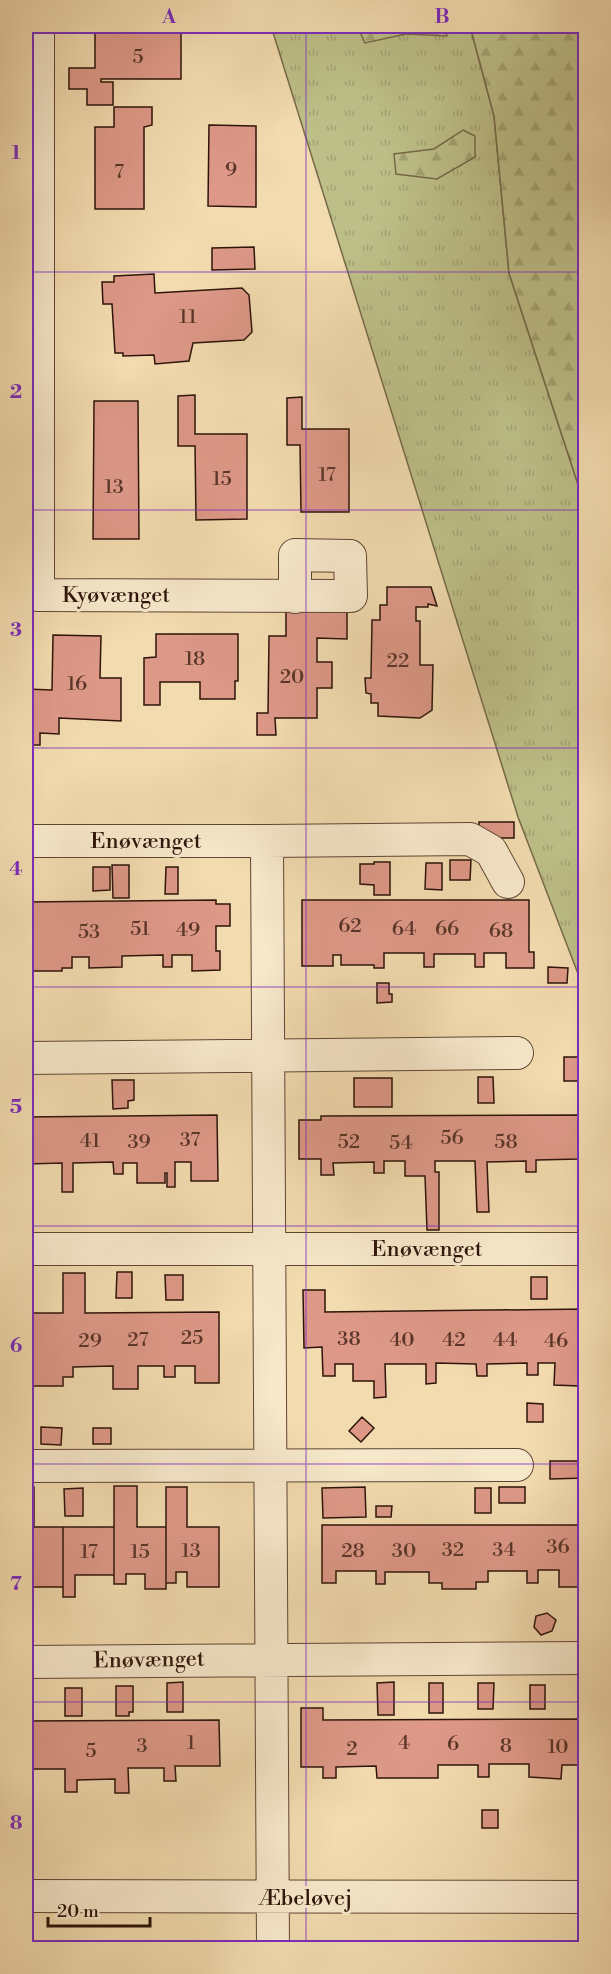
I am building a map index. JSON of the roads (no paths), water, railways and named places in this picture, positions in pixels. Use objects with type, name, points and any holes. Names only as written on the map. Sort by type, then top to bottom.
[{"type":"street","name":"Kyøvænget","points":[[38,26],[38,595],[295,597]]},
{"type":"street","name":"Enøvænget","points":[[26,842],[267,842],[470,838],[491,851],[508,882]]},
{"type":"street","points":[[267,842],[273,1948]]},
{"type":"street","points":[[26,1058],[516,1053]]},
{"type":"street","name":"Enøvænget","points":[[26,1249],[585,1249]]},
{"type":"street","points":[[26,1466],[517,1465]]},
{"type":"street","name":"Enøvænget","points":[[26,1662],[585,1658]]},
{"type":"street","name":"Æbeløvej","points":[[26,1896],[585,1898]]}]
